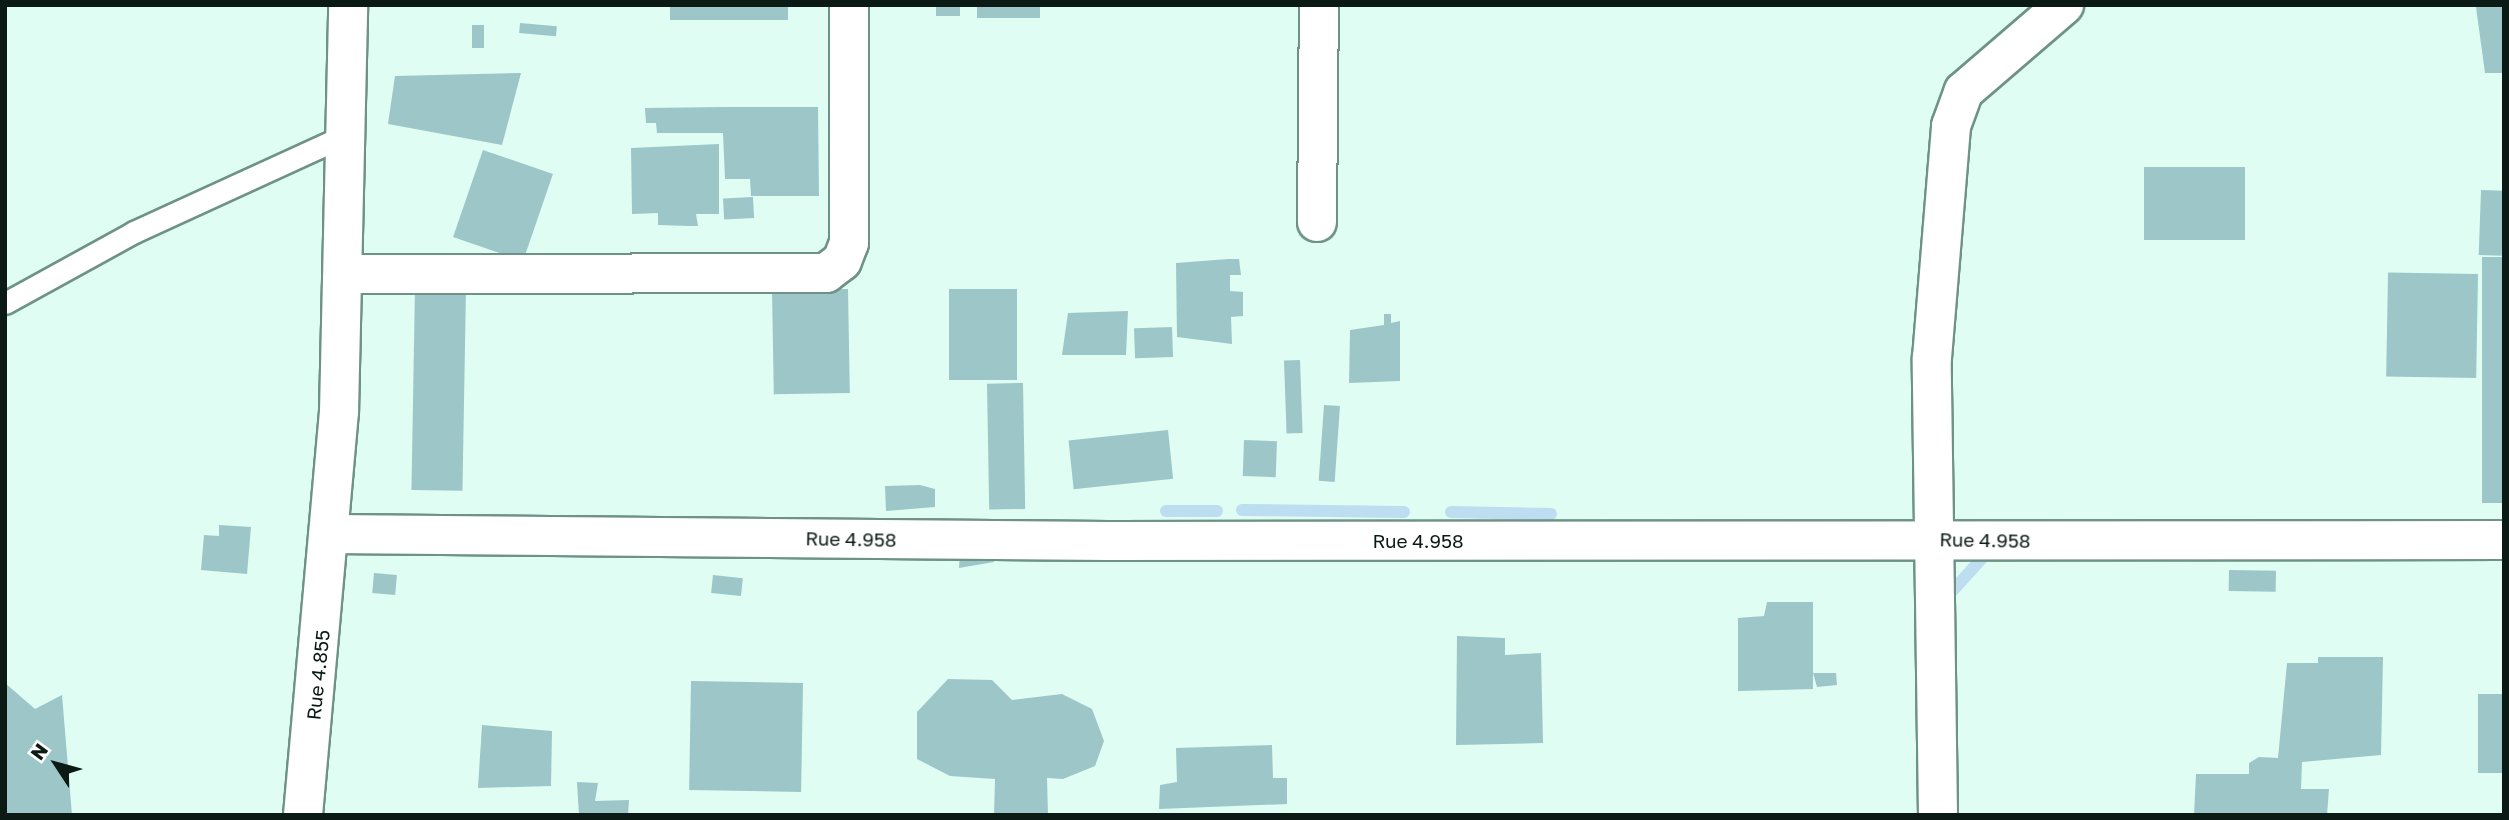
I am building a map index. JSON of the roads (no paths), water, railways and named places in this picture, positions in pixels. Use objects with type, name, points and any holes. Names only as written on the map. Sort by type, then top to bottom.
[{"type":"street","name":"Rue 4.855","points":[[303,815],[332,534],[346,274],[348,5]]},
{"type":"street","points":[[346,274],[826,273],[842,261],[849,243],[849,5]]},
{"type":"street","points":[[1317,222],[1319,5]]},
{"type":"street","points":[[1938,815],[1932,358],[1951,126],[1964,91],[2064,5]]},
{"type":"street","name":"Rue 4.958","points":[[332,534],[2504,540]]},
{"type":"lane","points":[[5,303],[134,232],[348,134]]},
{"type":"waterway","points":[[1242,510],[1404,512]]},
{"type":"waterway","points":[[1166,511],[1217,511]]},
{"type":"waterway","points":[[1451,512],[1551,514]]},
{"type":"waterway","points":[[1946,598],[1985,555]]}]
